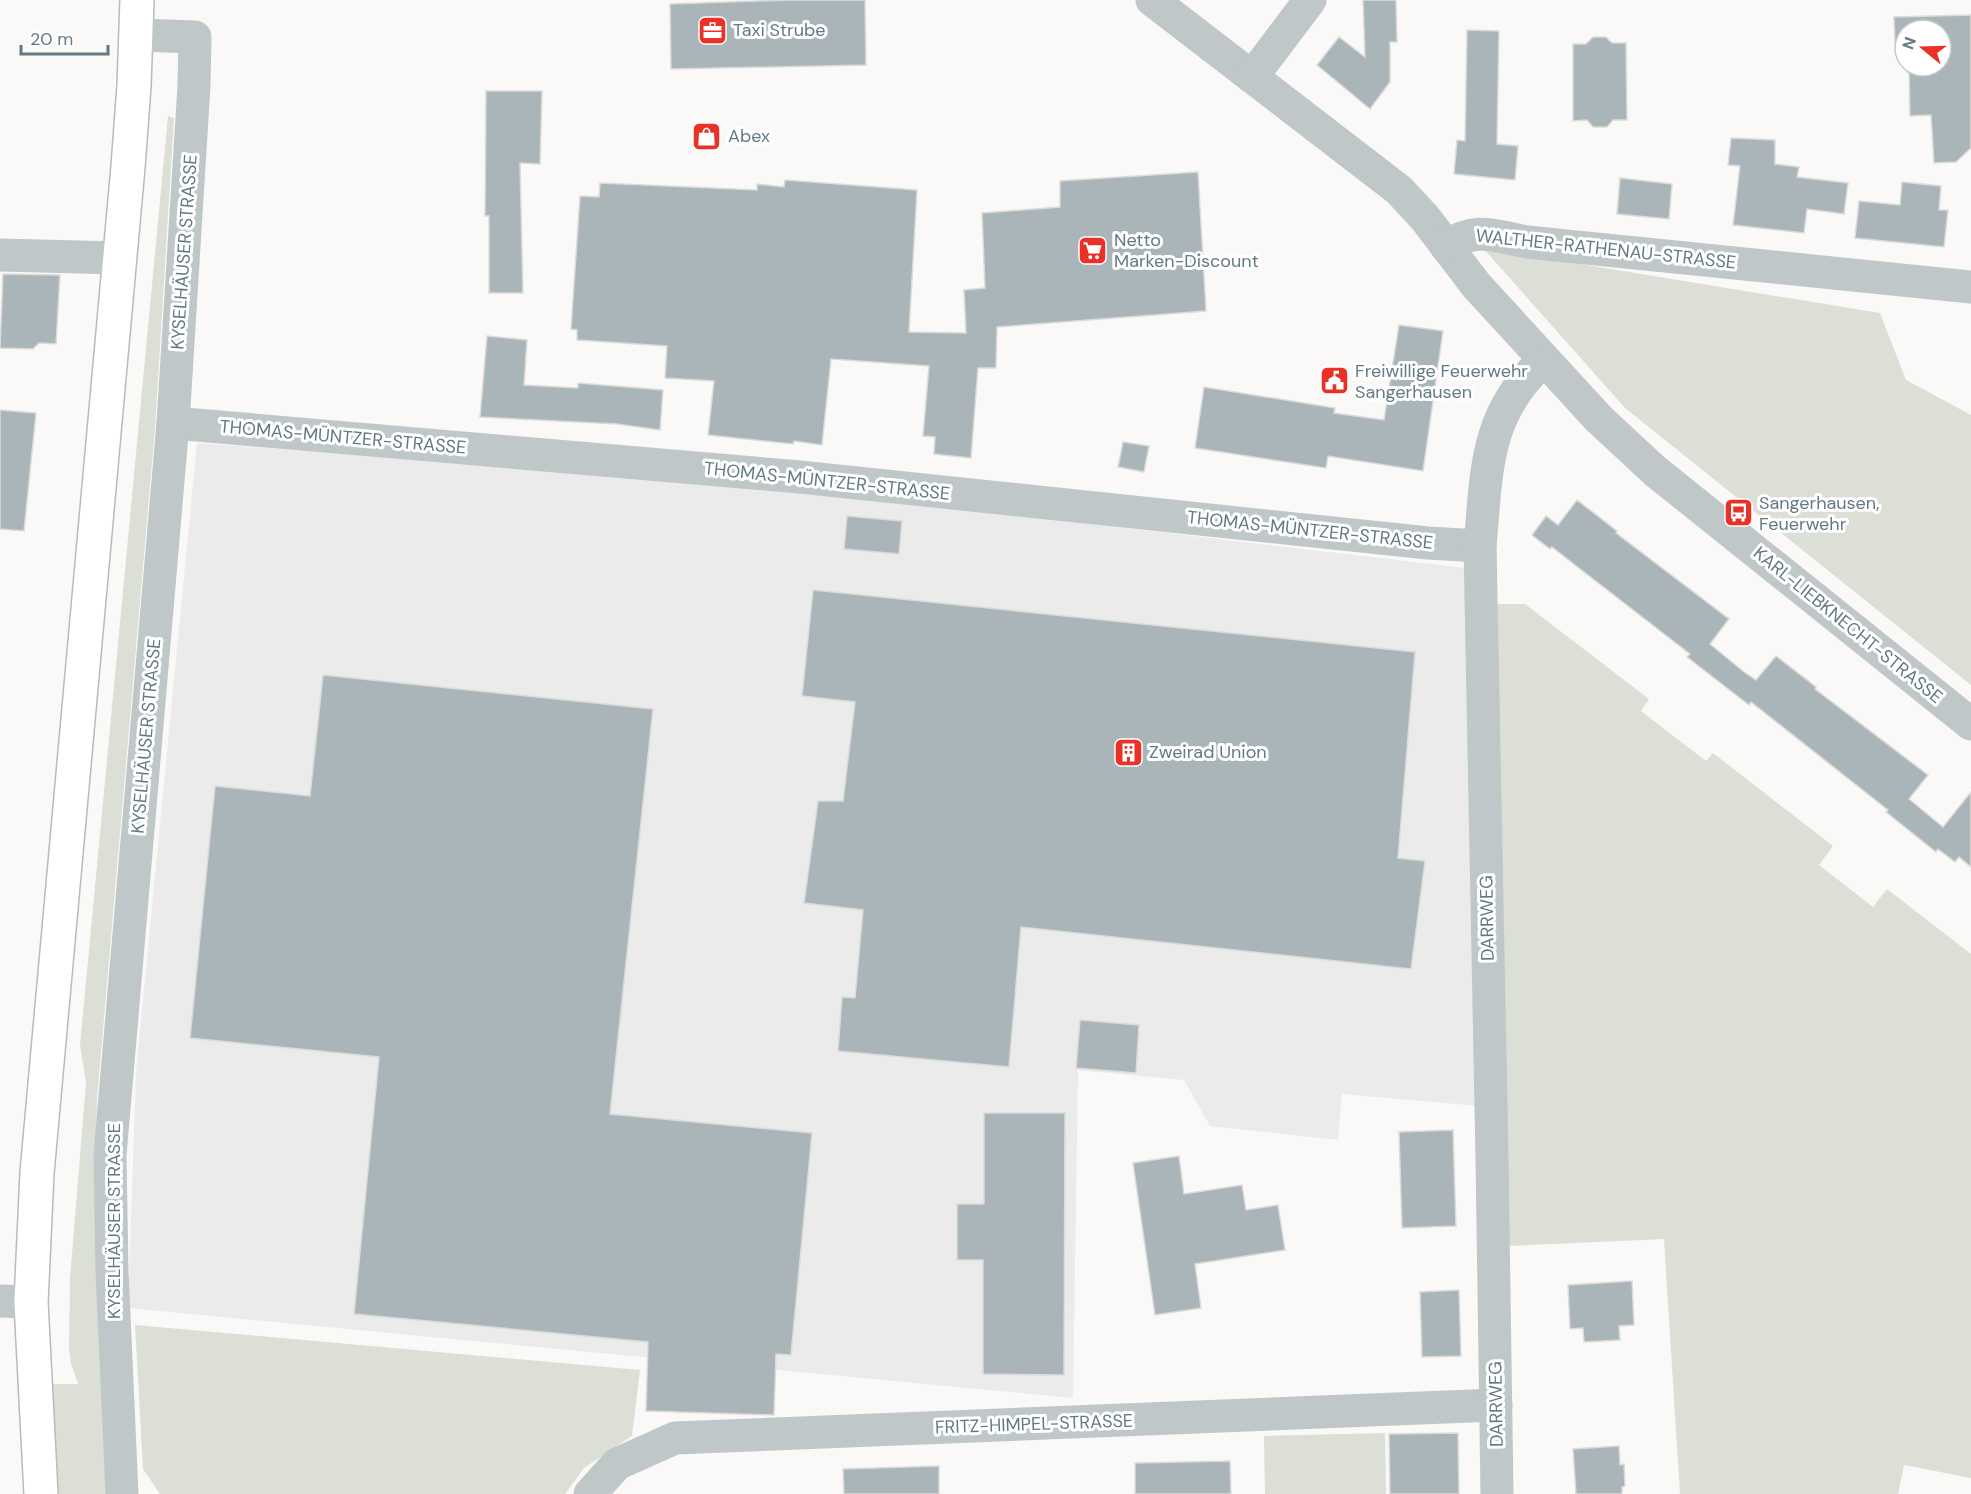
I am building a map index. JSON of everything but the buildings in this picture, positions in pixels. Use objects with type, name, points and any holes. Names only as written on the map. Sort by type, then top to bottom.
[{"type":"main road","points":[[41,1494],[15,1302],[37,1173],[134,86],[137,0]]},
{"type":"street","points":[[1152,0],[1399,190],[1413,203],[1446,246]]},
{"type":"street","points":[[1251,77],[1310,0]]},
{"type":"street","name":"KYSELHÄUSER STRASSE","points":[[122,1494],[112,1270],[110,1155],[173,423],[195,37],[137,35]]},
{"type":"street","name":"WALTHER-RATHENAU-STRASSE","points":[[1446,246],[1461,236],[1477,233],[1527,242],[1971,286]]},
{"type":"street","name":"KARL-LIEBKNECHT-STRASSE","points":[[1446,246],[1476,285],[1544,360],[1599,419],[1655,471],[1971,724]]},
{"type":"street","points":[[0,255],[119,258]]},
{"type":"street","name":"DARRWEG","points":[[1497,1494],[1480,546],[1488,466],[1497,426],[1508,402],[1529,373],[1544,360]]},
{"type":"street","name":"THOMAS-MÜNTZER-STRASSE","points":[[173,423],[800,477],[1416,542],[1480,546]]},
{"type":"street","name":"FRITZ-HIMPEL-STRASSE","points":[[590,1494],[617,1464],[675,1438],[1496,1405]]},
{"type":"shaded area","points":[[168,116],[174,118],[155,428],[97,1099],[95,1180],[110,1494],[56,1494],[48,1384],[78,1384],[71,1364],[69,1348],[70,1279],[86,1082],[80,1045]]},
{"type":"shaded area","points":[[1483,248],[1880,313],[1906,380],[1971,415],[1971,685],[1625,408]]},
{"type":"shaded area","points":[[197,443],[759,485],[1465,568],[1479,1106],[1342,1094],[1338,1140],[1210,1126],[1184,1080],[1078,1070],[1073,1398],[128,1308],[136,1072]]},
{"type":"shaded area","points":[[1496,604],[1525,604],[1649,699],[1641,711],[1706,761],[1713,753],[1833,846],[1819,865],[1873,907],[1887,889],[1971,954],[1971,1478],[1904,1465],[1898,1494],[1680,1494],[1664,1239],[1508,1246]]},
{"type":"shaded area","points":[[135,1325],[640,1370],[632,1436],[584,1468],[565,1494],[160,1494],[143,1469]]},
{"type":"shaded area","points":[[1385,1433],[1386,1494],[1265,1494],[1264,1436]]},
{"type":"place","name":"Taxi Strube","points":[[712,30]]},
{"type":"place","name":"Abex","points":[[707,136]]},
{"type":"place","name":"Netto Marken-Discount","points":[[1093,250]]},
{"type":"place","name":"Freiwillige Feuerwehr Sangerhausen","points":[[1334,381]]},
{"type":"place","name":"Sangerhausen, Feuerwehr","points":[[1738,513]]},
{"type":"place","name":"Zweirad Union","points":[[1128,752]]}]
